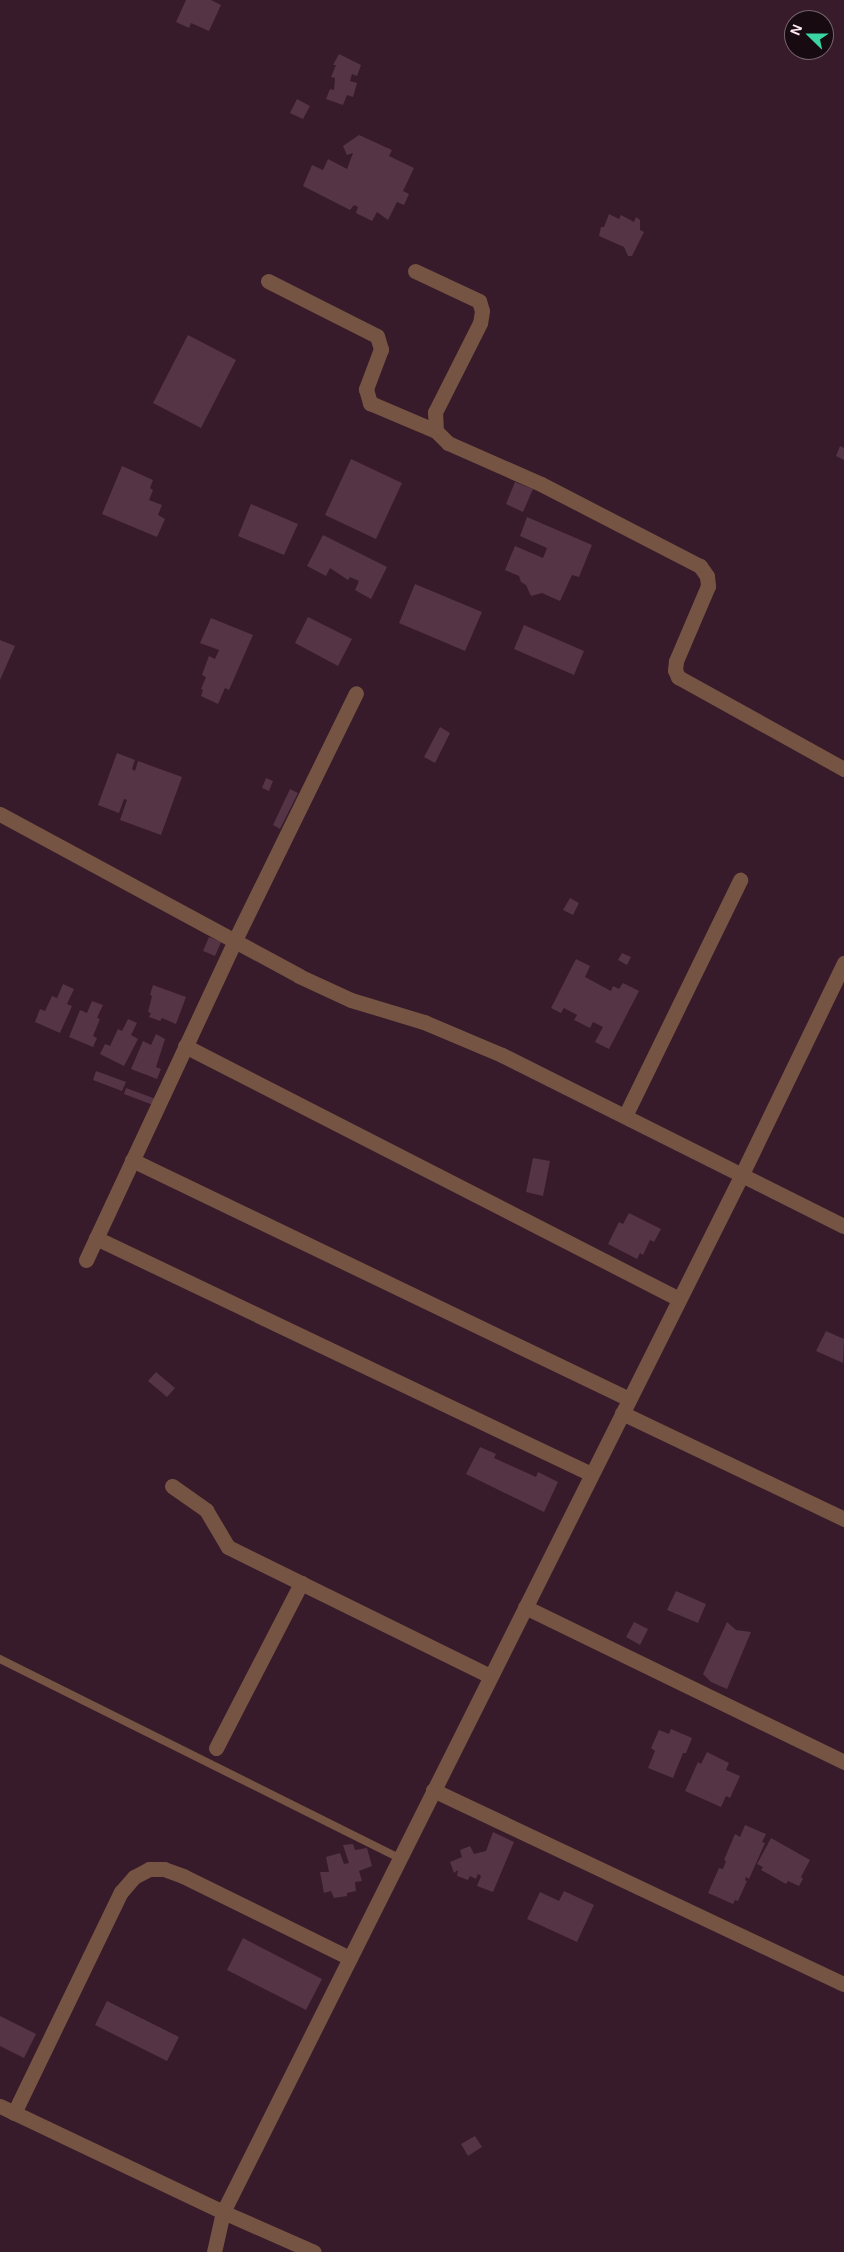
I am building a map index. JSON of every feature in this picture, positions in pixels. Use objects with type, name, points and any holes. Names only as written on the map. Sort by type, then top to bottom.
[{"type":"street","points":[[415,271],[479,301],[482,311],[480,323],[435,412],[436,431]]},
{"type":"street","points":[[268,281],[376,336],[381,348],[366,389],[370,403],[436,431],[448,443],[541,484],[700,566],[707,576],[708,586],[676,661],[674,670],[678,677],[844,769]]},
{"type":"street","points":[[86,1260],[234,942],[356,693]]},
{"type":"street","points":[[0,814],[234,942],[351,1000],[424,1022],[472,1042],[625,1116],[741,1176],[844,1226]]},
{"type":"street","points":[[625,1116],[740,880]]},
{"type":"street","points":[[214,2252],[222,2212],[741,1176],[844,963]]},
{"type":"street","points":[[185,1046],[679,1299]]},
{"type":"street","points":[[132,1160],[629,1399]]},
{"type":"street","points":[[96,1238],[591,1474]]},
{"type":"street","points":[[622,1413],[844,1519]]},
{"type":"street","points":[[172,1486],[206,1510],[228,1547],[490,1676]]},
{"type":"street","points":[[216,1748],[301,1583]]},
{"type":"street","points":[[525,1607],[844,1762]]},
{"type":"street","points":[[433,1790],[844,1984]]},
{"type":"street","points":[[314,2252],[222,2212],[7,2110],[121,1892],[134,1877],[149,1869],[164,1869],[183,1876],[350,1958]]},
{"type":"lane","points":[[0,1660],[399,1858]]},
{"type":"building","points":[[186,0],[211,0],[221,5],[209,31],[191,23],[189,28],[176,22]]},
{"type":"building","points":[[339,54],[361,65],[357,76],[352,74],[350,81],[357,83],[353,97],[347,95],[343,105],[326,99],[330,89],[334,90],[335,78],[331,77],[336,65],[333,65]]},
{"type":"building","points":[[297,99],[310,106],[303,119],[290,113]]},
{"type":"building","points":[[359,135],[392,150],[389,156],[414,168],[403,191],[409,194],[404,205],[397,202],[388,220],[377,212],[372,221],[356,213],[358,207],[354,205],[350,210],[303,186],[312,165],[323,170],[328,159],[347,169],[353,153],[347,155],[343,146]]},
{"type":"building","points":[[609,214],[619,219],[621,215],[634,222],[636,217],[640,220],[640,230],[644,232],[632,256],[628,256],[624,247],[599,236],[601,227],[604,227]]},
{"type":"building","points":[[188,335],[236,360],[201,428],[153,403]]},
{"type":"building","points":[[840,446],[844,448],[844,460],[836,456]]},
{"type":"building","points":[[351,459],[402,483],[376,539],[325,515]]},
{"type":"building","points":[[122,466],[153,480],[150,488],[153,490],[149,500],[162,505],[158,515],[165,519],[157,537],[102,514]]},
{"type":"building","points":[[515,482],[533,489],[523,512],[506,504]]},
{"type":"building","points":[[251,504],[298,524],[284,555],[238,536]]},
{"type":"building","points":[[527,517],[592,545],[579,577],[572,575],[560,601],[542,593],[531,596],[519,576],[505,570],[515,546],[543,558],[547,548],[520,536]]},
{"type":"building","points":[[323,535],[387,567],[371,599],[355,590],[359,581],[350,577],[348,580],[330,568],[326,576],[307,566]]},
{"type":"building","points":[[415,584],[482,612],[465,651],[399,623]]},
{"type":"building","points":[[308,617],[352,639],[338,666],[295,643]]},
{"type":"building","points":[[211,618],[253,635],[229,690],[225,688],[218,704],[201,696],[203,690],[201,689],[206,677],[202,675],[209,656],[215,659],[219,650],[200,643]]},
{"type":"building","points":[[524,625],[584,651],[574,675],[514,649]]},
{"type":"building","points":[[0,640],[15,646],[0,680]]},
{"type":"building","points":[[440,727],[450,733],[435,763],[424,757]]},
{"type":"building","points":[[117,753],[135,760],[132,769],[135,771],[138,761],[182,777],[161,835],[120,820],[127,800],[124,799],[119,813],[98,805]]},
{"type":"building","points":[[266,778],[273,781],[269,791],[262,788]]},
{"type":"building","points":[[290,789],[298,793],[280,829],[273,825]]},
{"type":"building","points":[[570,898],[579,903],[573,915],[563,910]]},
{"type":"building","points":[[209,937],[221,942],[215,956],[203,951]]},
{"type":"building","points":[[622,953],[631,957],[627,965],[618,960]]},
{"type":"building","points":[[576,959],[590,966],[585,977],[611,991],[613,986],[619,989],[623,983],[639,991],[609,1049],[595,1042],[603,1027],[593,1022],[590,1028],[574,1020],[577,1015],[564,1008],[561,1013],[551,1008]]},
{"type":"building","points":[[63,984],[74,989],[67,1004],[72,1006],[60,1033],[35,1022],[40,1009],[45,1011],[52,996],[57,998]]},
{"type":"building","points":[[153,985],[186,997],[176,1024],[162,1018],[160,1021],[149,1017],[151,1013],[148,1012],[152,996],[150,995]]},
{"type":"building","points":[[92,1001],[103,1005],[97,1018],[100,1019],[93,1036],[97,1038],[93,1047],[69,1037],[80,1010],[87,1013]]},
{"type":"building","points":[[128,1019],[137,1023],[131,1035],[138,1039],[124,1066],[100,1054],[105,1044],[110,1046],[118,1029],[122,1031]]},
{"type":"building","points":[[156,1034],[165,1039],[156,1067],[161,1069],[157,1079],[131,1069],[143,1041],[151,1045]]},
{"type":"building","points":[[96,1071],[126,1082],[122,1091],[93,1080]]},
{"type":"building","points":[[126,1088],[156,1099],[153,1105],[124,1094]]},
{"type":"building","points":[[533,1158],[550,1161],[543,1196],[526,1192]]},
{"type":"building","points":[[629,1213],[661,1229],[654,1242],[650,1240],[643,1255],[640,1253],[637,1259],[608,1244],[619,1222],[623,1224]]},
{"type":"building","points":[[826,1331],[844,1339],[843,1363],[816,1351]]},
{"type":"building","points":[[156,1372],[175,1388],[167,1397],[148,1381]]},
{"type":"building","points":[[480,1447],[496,1454],[494,1458],[536,1477],[538,1472],[558,1482],[544,1512],[466,1474]]},
{"type":"building","points":[[676,1591],[706,1604],[698,1623],[667,1610]]},
{"type":"building","points":[[634,1622],[648,1629],[640,1645],[626,1637]]},
{"type":"building","points":[[727,1622],[736,1630],[751,1632],[727,1689],[711,1682],[703,1674]]},
{"type":"building","points":[[671,1729],[692,1738],[686,1753],[683,1753],[673,1778],[648,1768],[655,1751],[651,1748],[659,1730],[669,1734]]},
{"type":"building","points":[[707,1752],[729,1763],[726,1770],[740,1776],[730,1798],[726,1796],[721,1807],[685,1791],[698,1762],[701,1764]]},
{"type":"building","points":[[745,1825],[766,1834],[762,1842],[765,1843],[749,1879],[746,1877],[745,1880],[747,1881],[738,1901],[735,1900],[733,1904],[708,1893],[719,1868],[723,1869],[726,1861],[724,1860],[735,1834],[740,1837]]},
{"type":"building","points":[[493,1832],[514,1842],[493,1892],[477,1886],[481,1876],[478,1874],[476,1879],[470,1876],[468,1880],[457,1876],[458,1870],[454,1873],[450,1862],[462,1857],[460,1850],[470,1846],[474,1854],[486,1851]]},
{"type":"building","points":[[771,1838],[810,1860],[801,1877],[803,1879],[799,1886],[788,1881],[786,1884],[761,1870],[763,1867],[757,1864]]},
{"type":"building","points":[[353,1844],[355,1850],[367,1848],[372,1866],[359,1871],[362,1881],[355,1882],[356,1891],[347,1893],[347,1896],[334,1898],[331,1891],[324,1893],[320,1872],[329,1872],[326,1857],[340,1853],[344,1864],[349,1863],[343,1845]]},
{"type":"building","points":[[564,1891],[594,1905],[577,1942],[527,1919],[540,1892],[559,1901]]},
{"type":"building","points":[[243,1938],[322,1979],[306,2010],[227,1970]]},
{"type":"building","points":[[107,2001],[179,2037],[167,2061],[95,2025]]},
{"type":"building","points":[[0,2016],[36,2034],[24,2058],[0,2046]]},
{"type":"building","points":[[475,2136],[482,2147],[468,2156],[461,2144]]}]
